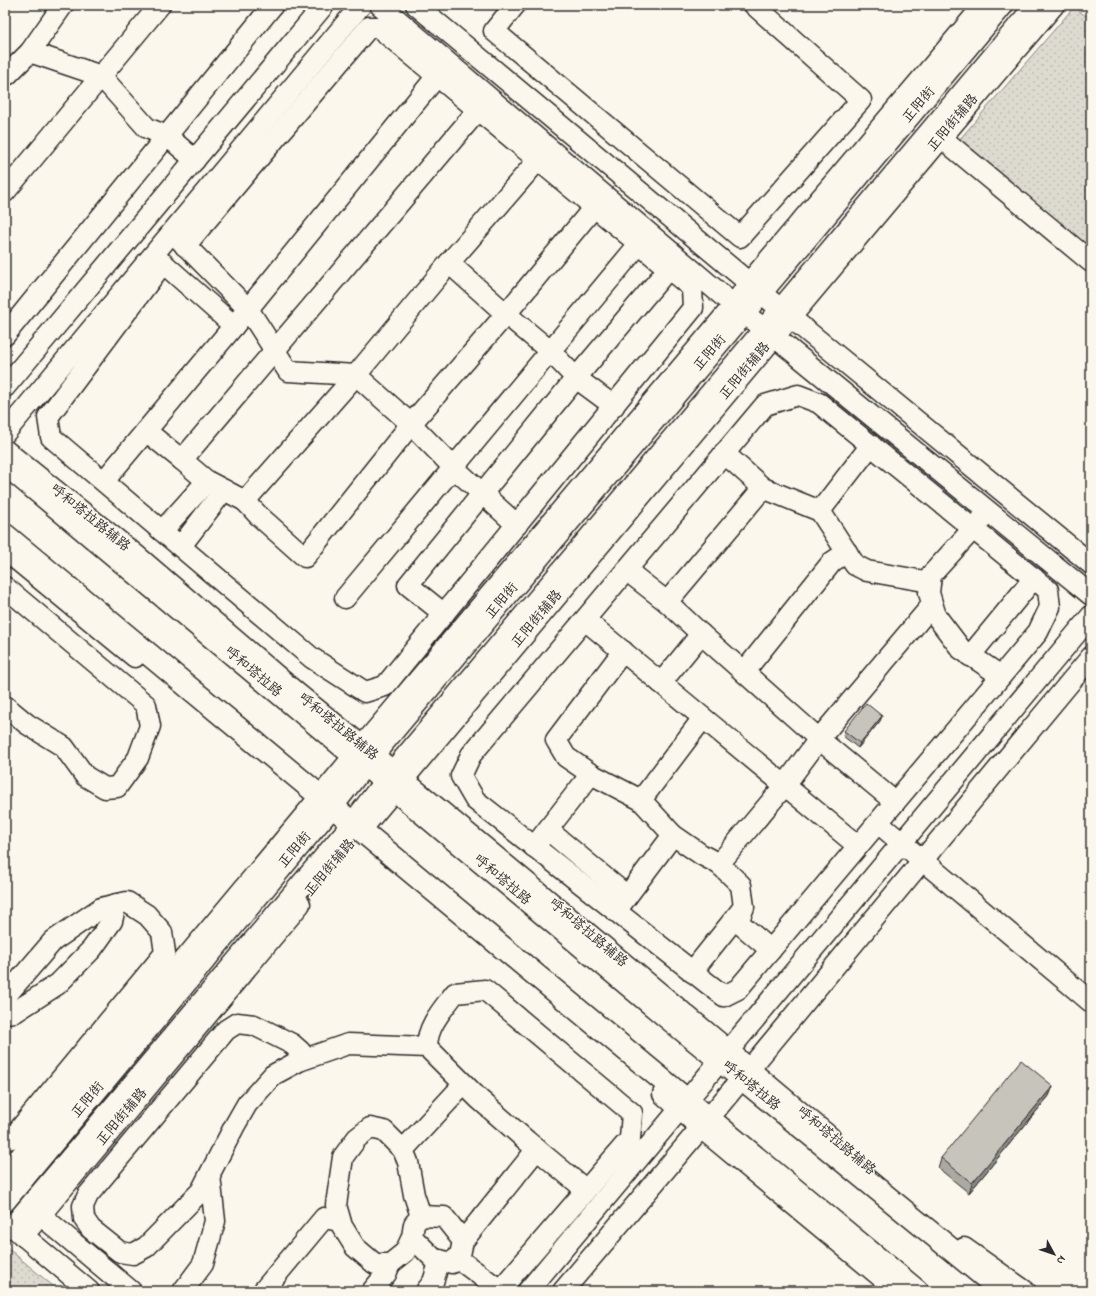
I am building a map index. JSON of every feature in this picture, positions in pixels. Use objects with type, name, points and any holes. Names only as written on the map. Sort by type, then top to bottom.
[{"type":"main road","name":"正阳街","points":[[7,1188],[363,755],[739,309],[755,288],[1002,5]]},
{"type":"main road","points":[[14,1228],[35,1211],[354,831],[394,781],[936,134],[1037,5]]},
{"type":"main road","name":"呼和塔拉路","points":[[5,464],[363,755],[724,1055],[1002,1291]]},
{"type":"main road","points":[[5,535],[323,805],[705,1123],[917,1291]]},
{"type":"street","points":[[5,74],[7,74],[30,52],[63,5]]},
{"type":"street","points":[[5,192],[160,5]]},
{"type":"street","points":[[5,335],[273,5]]},
{"type":"street","points":[[5,388],[324,5]]},
{"type":"street","points":[[178,239],[361,5]]},
{"type":"street","points":[[380,5],[739,309],[1091,595]]},
{"type":"street","points":[[416,5],[755,288],[1091,564]]},
{"type":"street","points":[[515,5],[494,31],[740,237],[861,100],[754,5]]},
{"type":"street","points":[[755,288],[984,5]]},
{"type":"street","name":"正阳街辅路","points":[[936,134],[1054,5]]},
{"type":"street","points":[[5,432],[159,259],[369,27],[378,27],[669,268],[692,288],[693,308],[385,686],[365,692],[312,658],[51,437],[48,417],[159,259]]},
{"type":"street","points":[[30,52],[101,76],[147,128],[167,136],[195,160]]},
{"type":"street","points":[[104,481],[248,309],[437,76]]},
{"type":"street","points":[[182,460],[478,110]]},
{"type":"street","points":[[936,134],[1091,262]]},
{"type":"street","points":[[245,501],[356,375],[449,263],[538,160]]},
{"type":"street","points":[[146,431],[215,485],[245,501],[258,515],[305,557],[411,424],[506,314],[595,206]]},
{"type":"street","points":[[178,239],[248,309],[288,371],[356,375],[411,424],[453,467],[517,525]]},
{"type":"street","points":[[345,598],[639,244]]},
{"type":"street","points":[[159,259],[234,326]]},
{"type":"street","points":[[449,263],[550,352],[576,378],[614,406]]},
{"type":"street","points":[[444,614],[408,585],[576,378],[669,268]]},
{"type":"street","points":[[548,830],[621,904],[692,972],[724,996],[738,989],[1038,632],[1050,607],[1048,590],[819,402],[798,395],[765,405],[471,755],[461,776],[475,800],[534,847],[621,904]]},
{"type":"street","points":[[820,511],[871,445]]},
{"type":"street","name":"呼和塔拉路辅路","points":[[5,450],[136,555],[298,694],[363,755]]},
{"type":"street","points":[[724,453],[763,488],[820,511],[855,565],[867,571],[930,582]]},
{"type":"street","points":[[162,531],[215,485]]},
{"type":"street","points":[[181,546],[215,485]]},
{"type":"street","points":[[667,602],[763,488]]},
{"type":"street","points":[[988,511],[931,575],[929,593],[936,616],[961,649],[1001,676]]},
{"type":"street","points":[[5,550],[323,805]]},
{"type":"street","points":[[744,672],[832,562],[847,552]]},
{"type":"street","points":[[626,570],[667,602],[819,739],[895,802]]},
{"type":"street","points":[[970,656],[1034,578]]},
{"type":"street","points":[[5,706],[27,724],[64,747],[86,776],[105,788],[117,787],[138,758],[150,726],[146,705],[7,591]]},
{"type":"street","points":[[719,864],[784,785],[819,739],[932,605]]},
{"type":"street","points":[[563,1291],[745,1074],[1091,616]]},
{"type":"street","points":[[585,620],[858,846]]},
{"type":"street","points":[[661,683],[701,634]]},
{"type":"street","points":[[623,651],[556,740],[566,757],[591,774],[641,800],[673,835],[702,855],[719,864],[741,885],[744,907],[738,922],[771,950]]},
{"type":"street","points":[[528,1291],[724,1055],[1091,658]]},
{"type":"street","points":[[641,800],[703,718]]},
{"type":"street","points":[[534,847],[591,774]]},
{"type":"street","points":[[878,823],[1091,1002]]},
{"type":"street","points":[[621,904],[673,835]]},
{"type":"street","points":[[5,997],[52,941],[101,908],[128,902],[147,914],[162,932],[165,953],[12,1138],[5,1140]]},
{"type":"street","points":[[5,1013],[15,1012],[58,984],[92,949],[112,921],[116,904]]},
{"type":"street","points":[[692,972],[744,907]]},
{"type":"street","points":[[421,1216],[444,1217],[454,1253],[500,1291],[630,1138],[632,1113],[485,990],[455,993],[436,1017],[427,1038],[427,1047]]},
{"type":"street","points":[[299,1062],[300,1051],[292,1044],[254,1025],[237,1023],[226,1030],[88,1194],[84,1206],[84,1219],[91,1229],[120,1252],[133,1254],[146,1247],[201,1191],[247,1104],[273,1075],[299,1062],[348,1044],[427,1047],[484,1104],[586,1190]]},
{"type":"street","name":"呼和塔拉路辅路","points":[[745,1074],[962,1247],[1025,1291]]},
{"type":"street","points":[[403,1150],[464,1084]]},
{"type":"street","points":[[705,1123],[898,1291]]},
{"type":"street","points":[[390,1264],[375,1264],[355,1247],[342,1226],[336,1204],[343,1157],[357,1138],[370,1128],[384,1131],[403,1150],[408,1162],[414,1195],[421,1216]]},
{"type":"street","points":[[426,1291],[454,1253],[537,1149]]},
{"type":"street","points":[[184,1291],[203,1264],[215,1221],[210,1174]]},
{"type":"street","points":[[7,1188],[131,1291]]},
{"type":"street","points":[[372,1291],[386,1274],[390,1264],[405,1252],[412,1237],[414,1224],[421,1216]]},
{"type":"street","points":[[264,1291],[324,1218],[340,1221]]},
{"type":"street","points":[[14,1228],[89,1291]]},
{"type":"street","points":[[412,1237],[434,1259],[454,1253]]},
{"type":"shaded area","points":[[1074,7],[1091,20],[1091,250],[959,140]]},
{"type":"shaded area","points":[[5,1246],[59,1291],[5,1291]]},
{"type":"building","points":[[866,703],[882,716],[860,743],[844,731]]},
{"type":"building","points":[[1021,1060],[1053,1086],[972,1183],[941,1158]]}]
